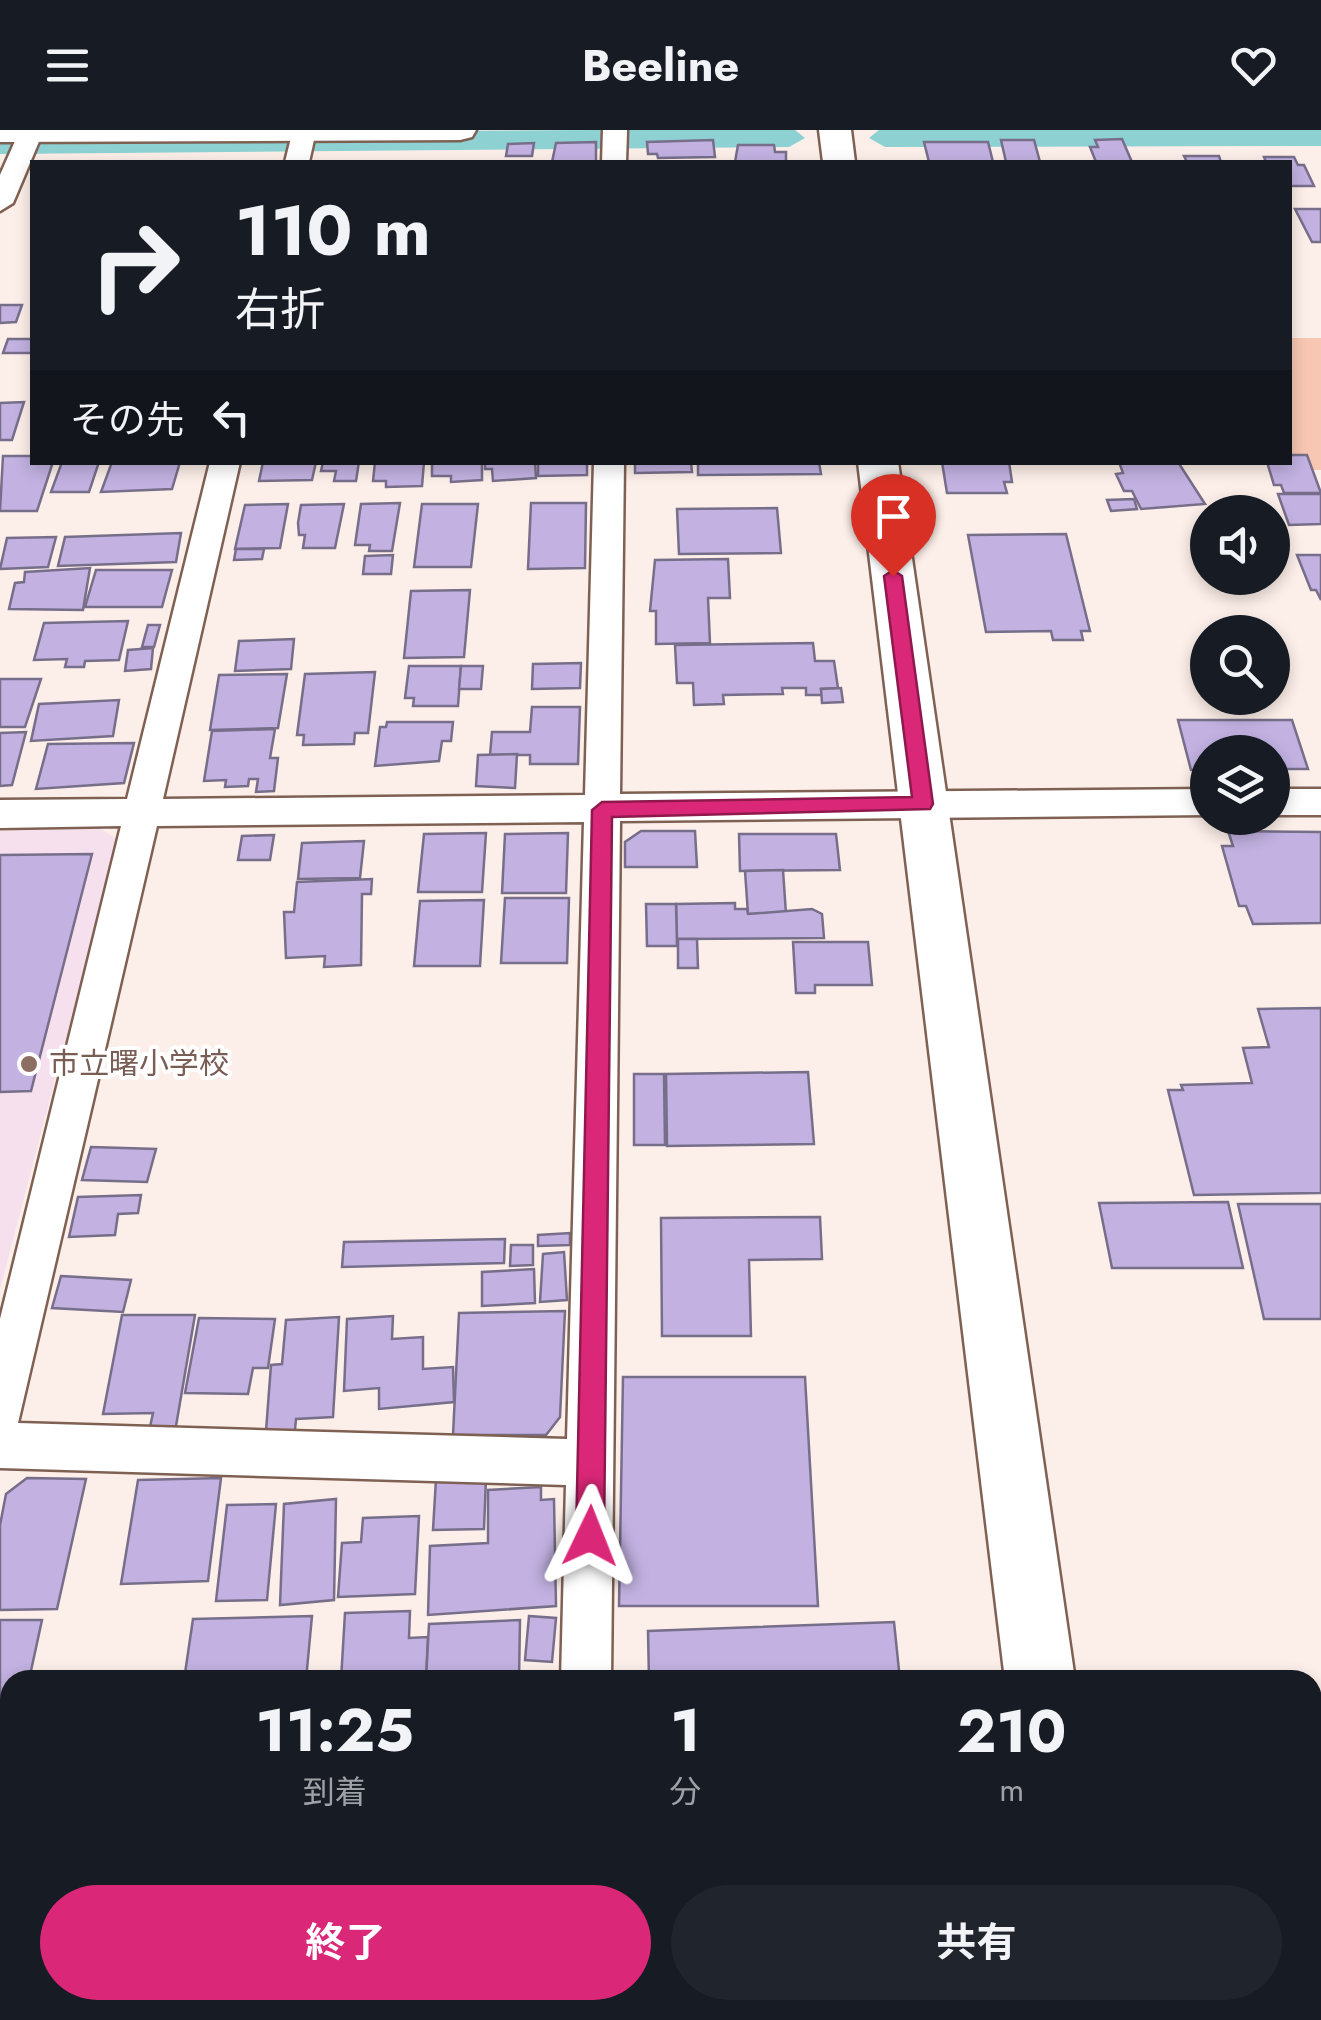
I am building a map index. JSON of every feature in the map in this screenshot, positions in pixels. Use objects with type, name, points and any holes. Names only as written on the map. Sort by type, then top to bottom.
[{"type":"street","points":[[0,202],[15,132],[460,130]]},
{"type":"street","points":[[614,160],[615,130]]},
{"type":"street","points":[[835,130],[839,160]]},
{"type":"street","points":[[297,160],[304,131]]},
{"type":"street","points":[[0,1412],[224,465]]},
{"type":"street","points":[[586,1670],[609,465]]},
{"type":"street","points":[[878,465],[1039,1670]]},
{"type":"street","points":[[0,814],[1190,802]]},
{"type":"street","points":[[1290,802],[1321,802]]},
{"type":"street","points":[[0,1446],[592,1464]]},
{"type":"shaded area","points":[[1292,338],[1321,338],[1321,470],[1271,470],[1292,465]]},
{"type":"shaded area","name":"市立曙小学校","points":[[99,828],[118,840],[0,1289],[0,831]]},
{"type":"building","points":[[1122,139],[1131,160],[1095,160],[1090,147],[1098,147],[1095,140]]},
{"type":"building","points":[[713,140],[715,157],[658,158],[657,154],[648,154],[647,142]]},
{"type":"building","points":[[1001,140],[1034,140],[1039,160],[1006,160]]},
{"type":"building","points":[[596,142],[596,160],[552,160],[556,143]]},
{"type":"building","points":[[924,142],[988,142],[992,160],[928,160]]},
{"type":"building","points":[[534,143],[532,156],[506,156],[508,144]]},
{"type":"building","points":[[738,145],[774,145],[775,152],[786,152],[786,160],[735,160]]},
{"type":"building","points":[[1184,156],[1219,156],[1220,160],[1186,160]]},
{"type":"building","points":[[1264,157],[1294,157],[1298,165],[1304,165],[1314,186],[1292,186],[1292,160]]},
{"type":"building","points":[[1295,209],[1321,209],[1321,242],[1312,242]]},
{"type":"building","points":[[0,305],[22,305],[16,322],[0,323]]},
{"type":"building","points":[[8,339],[30,339],[30,353],[3,353]]},
{"type":"building","points":[[24,402],[12,440],[0,440],[0,403]]},
{"type":"building","points":[[1292,455],[1307,455],[1321,493],[1284,493],[1281,485],[1274,485],[1268,465],[1292,465]]},
{"type":"building","points":[[3,456],[30,456],[30,465],[52,465],[37,511],[0,511]]},
{"type":"building","points":[[61,465],[98,465],[89,492],[51,492]]},
{"type":"building","points":[[111,465],[179,465],[172,489],[101,492]]},
{"type":"building","points":[[262,465],[315,465],[312,480],[259,481]]},
{"type":"building","points":[[322,465],[359,465],[356,481],[334,481],[336,471],[321,471]]},
{"type":"building","points":[[375,465],[424,465],[422,486],[386,487],[386,481],[373,481]]},
{"type":"building","points":[[432,465],[482,465],[482,480],[451,482],[451,476],[432,476]]},
{"type":"building","points":[[485,465],[535,465],[536,478],[493,481],[492,469],[485,469]]},
{"type":"building","points":[[538,465],[587,465],[587,475],[538,476]]},
{"type":"building","points":[[635,465],[691,465],[692,472],[635,473]]},
{"type":"building","points":[[698,465],[820,465],[821,474],[698,475]]},
{"type":"building","points":[[942,465],[1009,465],[1012,482],[1004,482],[1007,493],[947,493]]},
{"type":"building","points":[[1120,465],[1180,465],[1199,495],[1190,495],[1190,505],[1141,509],[1132,491],[1124,491],[1116,474],[1123,473]]},
{"type":"building","points":[[1321,494],[1321,524],[1290,525],[1290,495],[1278,495]]},
{"type":"building","points":[[1134,499],[1137,509],[1111,511],[1107,500]]},
{"type":"building","points":[[400,503],[392,551],[369,551],[370,545],[355,545],[361,504]]},
{"type":"building","points":[[531,503],[586,503],[585,568],[528,569]]},
{"type":"building","points":[[288,504],[280,548],[235,549],[245,505]]},
{"type":"building","points":[[344,504],[335,548],[303,548],[305,535],[299,535],[298,523],[301,505]]},
{"type":"building","points":[[422,504],[478,504],[471,567],[414,567]]},
{"type":"building","points":[[777,508],[781,553],[679,554],[677,509]]},
{"type":"building","points":[[181,533],[176,562],[58,566],[65,537]]},
{"type":"building","points":[[1066,534],[1090,631],[1081,631],[1083,640],[1053,640],[1051,631],[986,632],[968,535]]},
{"type":"building","points":[[56,537],[48,567],[0,569],[7,538]]},
{"type":"building","points":[[236,549],[264,549],[262,559],[234,560]]},
{"type":"building","points":[[393,555],[391,574],[363,574],[365,556]]},
{"type":"building","points":[[1297,555],[1321,555],[1321,600],[1316,590],[1311,590]]},
{"type":"building","points":[[728,559],[730,598],[708,598],[710,643],[656,644],[656,611],[650,611],[655,560]]},
{"type":"building","points":[[90,568],[83,610],[9,609],[15,583],[24,582],[25,572]]},
{"type":"building","points":[[96,570],[172,570],[162,607],[85,607]]},
{"type":"building","points":[[470,590],[464,657],[404,658],[411,591]]},
{"type":"building","points":[[128,621],[119,660],[85,661],[84,667],[65,667],[67,659],[34,660],[44,623]]},
{"type":"building","points":[[148,625],[160,625],[154,647],[142,647]]},
{"type":"building","points":[[294,639],[291,669],[235,671],[239,641]]},
{"type":"building","points":[[813,643],[815,661],[834,661],[838,688],[821,689],[822,695],[806,695],[806,688],[782,688],[783,694],[723,695],[724,704],[694,705],[693,683],[677,683],[675,645]]},
{"type":"building","points":[[153,648],[151,669],[125,671],[128,650]]},
{"type":"building","points":[[581,663],[580,688],[532,689],[533,664]]},
{"type":"building","points":[[409,666],[461,666],[458,706],[413,706],[414,698],[405,698]]},
{"type":"building","points":[[461,666],[483,666],[481,689],[459,689]]},
{"type":"building","points":[[375,672],[368,733],[355,733],[354,744],[303,745],[304,735],[297,735],[305,674]]},
{"type":"building","points":[[287,674],[278,728],[210,730],[219,675]]},
{"type":"building","points":[[0,679],[41,679],[25,727],[0,727]]},
{"type":"building","points":[[841,688],[843,702],[822,703],[821,689]]},
{"type":"building","points":[[119,700],[113,736],[31,741],[39,704]]},
{"type":"building","points":[[532,707],[580,707],[578,764],[530,764],[530,755],[490,755],[492,732],[530,732]]},
{"type":"building","points":[[1178,720],[1292,720],[1308,769],[1290,769],[1290,735],[1190,735],[1190,766]]},
{"type":"building","points":[[387,722],[453,722],[451,741],[442,741],[439,761],[375,766],[380,727],[386,727]]},
{"type":"building","points":[[275,729],[270,758],[278,758],[274,791],[256,792],[258,779],[249,779],[248,786],[225,787],[226,780],[204,781],[212,731]]},
{"type":"building","points":[[26,732],[12,785],[0,786],[0,733]]},
{"type":"building","points":[[134,743],[124,783],[36,789],[48,744]]},
{"type":"building","points":[[517,754],[515,788],[476,786],[478,755]]},
{"type":"building","points":[[641,831],[695,831],[697,867],[625,867],[625,842]]},
{"type":"building","points":[[1321,832],[1321,923],[1253,924],[1246,906],[1239,906],[1222,846],[1233,846],[1229,835]]},
{"type":"building","points":[[486,833],[482,892],[418,892],[424,834]]},
{"type":"building","points":[[568,833],[566,893],[502,893],[505,834]]},
{"type":"building","points":[[739,834],[836,834],[840,870],[740,871]]},
{"type":"building","points":[[274,835],[270,860],[238,860],[242,836]]},
{"type":"building","points":[[364,841],[360,878],[298,879],[302,843]]},
{"type":"building","points":[[92,854],[31,1091],[0,1092],[0,855]]},
{"type":"building","points":[[783,870],[786,914],[748,914],[745,871]]},
{"type":"building","points":[[372,879],[371,894],[362,894],[361,965],[324,967],[325,956],[286,958],[284,912],[294,912],[297,882]]},
{"type":"building","points":[[505,898],[569,898],[567,963],[501,963]]},
{"type":"building","points":[[484,900],[480,966],[414,966],[420,901]]},
{"type":"building","points":[[735,903],[735,909],[747,909],[748,914],[812,909],[822,914],[824,938],[677,939],[676,904]]},
{"type":"building","points":[[646,904],[676,904],[677,946],[647,946]]},
{"type":"building","points":[[678,939],[697,939],[698,968],[678,968]]},
{"type":"building","points":[[793,942],[868,942],[872,985],[815,985],[815,993],[796,993]]},
{"type":"building","points":[[1321,1008],[1321,1193],[1194,1195],[1168,1090],[1183,1090],[1181,1085],[1252,1083],[1243,1048],[1269,1047],[1258,1009]]},
{"type":"building","points":[[808,1072],[814,1144],[667,1146],[666,1074]]},
{"type":"building","points":[[634,1074],[664,1074],[665,1145],[634,1145]]},
{"type":"building","points":[[91,1147],[156,1149],[147,1182],[82,1180]]},
{"type":"building","points":[[141,1195],[138,1213],[118,1214],[115,1235],[69,1237],[78,1197]]},
{"type":"building","points":[[1228,1202],[1243,1268],[1112,1268],[1099,1203]]},
{"type":"building","points":[[1238,1204],[1321,1204],[1321,1319],[1264,1319]]},
{"type":"building","points":[[820,1217],[822,1259],[749,1260],[751,1336],[662,1336],[661,1218]]},
{"type":"building","points":[[570,1233],[570,1245],[538,1246],[538,1235]]},
{"type":"building","points":[[505,1239],[504,1263],[342,1267],[344,1242]]},
{"type":"building","points":[[511,1245],[533,1245],[533,1265],[510,1266]]},
{"type":"building","points":[[564,1252],[567,1300],[540,1302],[543,1254]]},
{"type":"building","points":[[534,1269],[535,1303],[482,1306],[482,1272]]},
{"type":"building","points":[[61,1276],[131,1280],[123,1312],[52,1308]]},
{"type":"building","points":[[565,1311],[560,1417],[546,1435],[453,1435],[459,1313]]},
{"type":"building","points":[[122,1315],[195,1315],[176,1426],[150,1427],[153,1413],[103,1414]]},
{"type":"building","points":[[393,1316],[392,1339],[423,1337],[423,1369],[453,1367],[454,1402],[379,1409],[379,1388],[344,1391],[347,1319]]},
{"type":"building","points":[[339,1317],[333,1417],[296,1419],[295,1430],[266,1431],[271,1365],[282,1364],[286,1320]]},
{"type":"building","points":[[199,1318],[275,1319],[268,1368],[253,1368],[248,1394],[185,1393]]},
{"type":"building","points":[[623,1377],[805,1377],[818,1606],[619,1606]]},
{"type":"building","points":[[27,1478],[86,1479],[57,1609],[0,1610],[0,1525],[6,1494]]},
{"type":"building","points":[[221,1478],[208,1581],[121,1584],[138,1480]]},
{"type":"building","points":[[486,1478],[484,1529],[433,1530],[436,1479]]},
{"type":"building","points":[[541,1487],[541,1500],[554,1499],[556,1606],[428,1615],[430,1546],[488,1543],[488,1490]]},
{"type":"building","points":[[336,1499],[334,1600],[280,1605],[284,1504]]},
{"type":"building","points":[[276,1504],[267,1600],[216,1601],[227,1505]]},
{"type":"building","points":[[419,1516],[415,1594],[338,1597],[342,1543],[361,1542],[363,1518]]},
{"type":"building","points":[[410,1611],[409,1638],[428,1637],[426,1670],[342,1670],[345,1613]]},
{"type":"building","points":[[312,1616],[307,1670],[185,1670],[193,1619]]},
{"type":"building","points":[[529,1616],[556,1618],[552,1662],[525,1660]]},
{"type":"building","points":[[0,1620],[42,1620],[31,1670],[0,1670]]},
{"type":"building","points":[[520,1620],[519,1670],[427,1670],[429,1624]]},
{"type":"building","points":[[894,1622],[899,1670],[649,1670],[648,1631]]},
{"type":"waterway","points":[[885,138],[1321,137]]},
{"type":"waterway","points":[[0,144],[789,138]]},
{"type":"place","name":"市立曙小学校","points":[[29,1064]]},
{"type":"route","points":[[590,1536],[602,810],[923,804],[893,576]]}]
